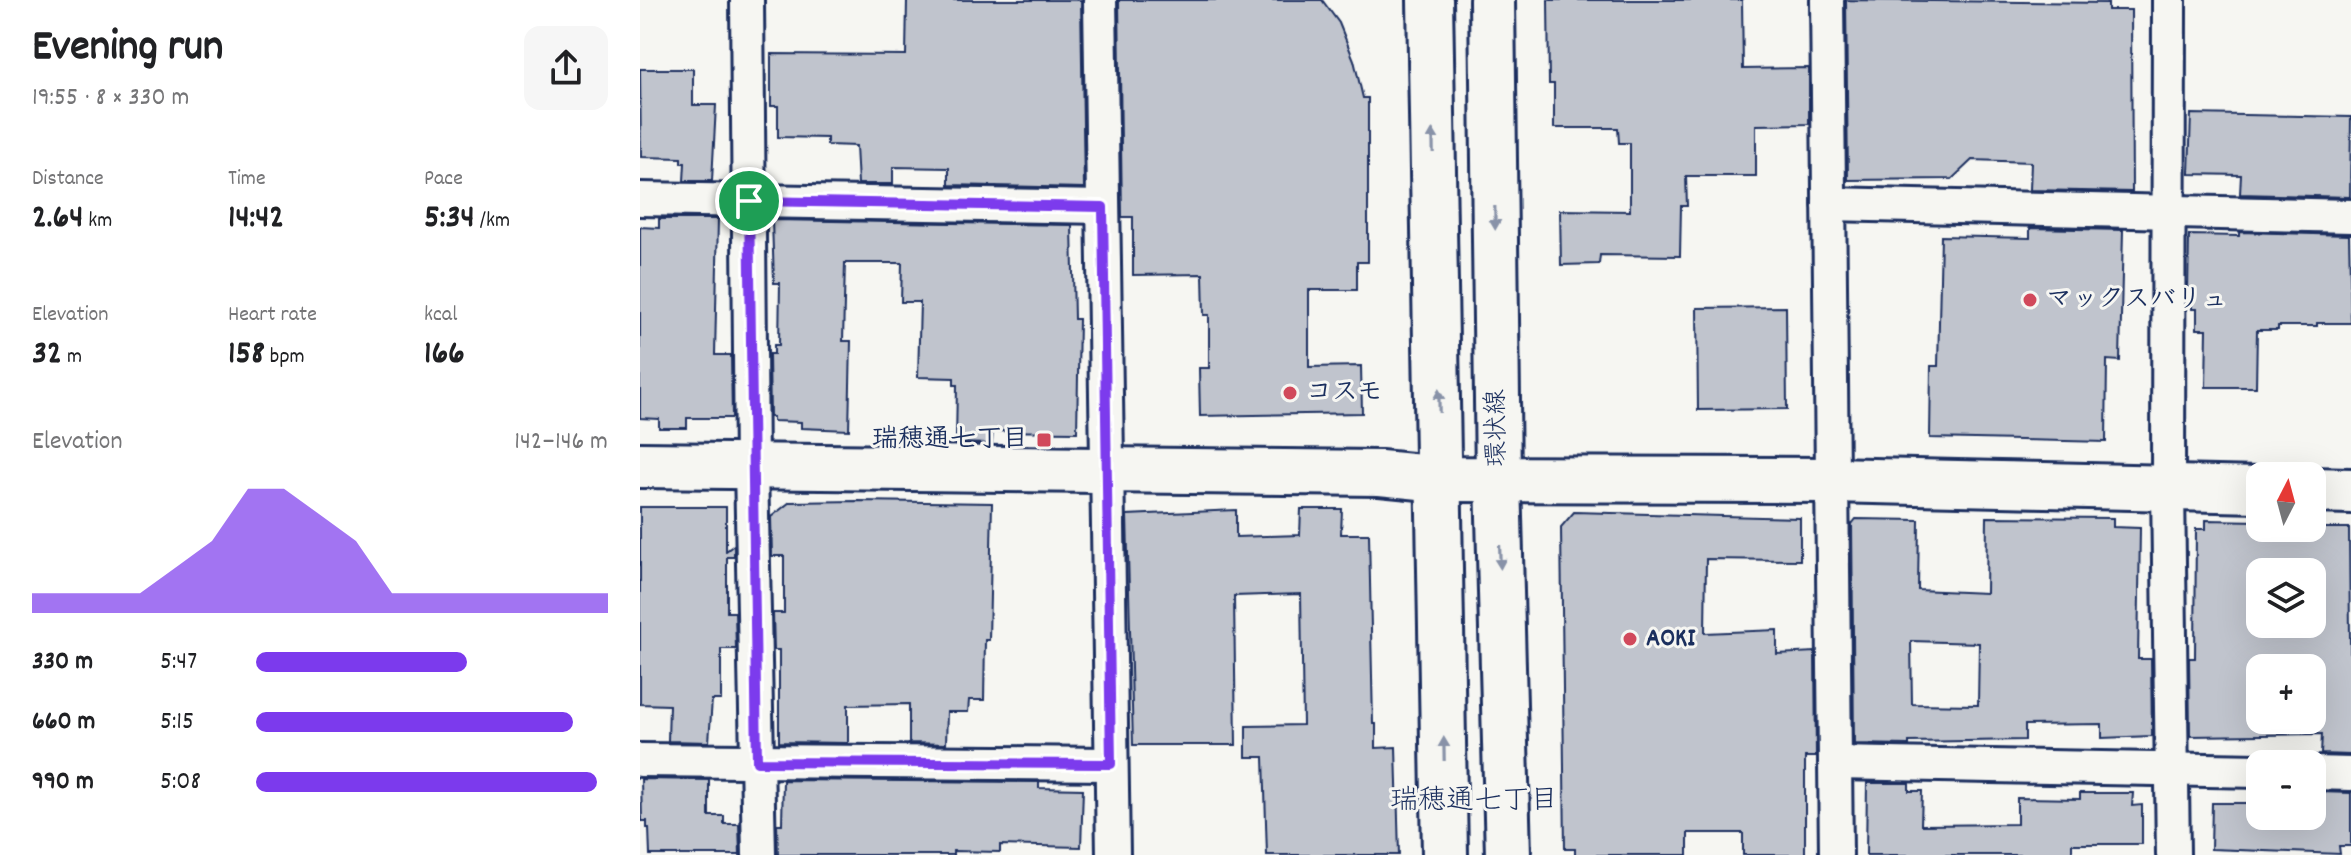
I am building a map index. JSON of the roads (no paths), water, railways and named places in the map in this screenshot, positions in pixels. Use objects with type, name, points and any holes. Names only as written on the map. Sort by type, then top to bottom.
[{"type":"main road","points":[[1430,0],[1441,479],[1445,855]]},
{"type":"main road","name":"環状線","points":[[1492,0],[1498,479],[1508,855]]},
{"type":"main road","points":[[640,465],[1380,473],[1441,479],[1831,480],[2246,490]]},
{"type":"main road","points":[[2326,490],[2351,491]]},
{"type":"street","points":[[747,0],[751,467],[759,855]]},
{"type":"street","points":[[1100,0],[1113,855]]},
{"type":"street","points":[[1827,0],[1836,855]]},
{"type":"street","points":[[2169,0],[2168,489],[2173,855]]},
{"type":"street","points":[[640,199],[1103,207]]},
{"type":"street","points":[[1829,204],[2351,216]]},
{"type":"street","points":[[640,760],[1111,764]]},
{"type":"street","points":[[1836,763],[2246,770]]},
{"type":"street","points":[[2326,773],[2351,774]]},
{"type":"place","name":"マックスバリュ","points":[[2030,300]]},
{"type":"place","name":"コスモ","points":[[1290,393]]},
{"type":"place","name":"瑞穂通七丁目","points":[[1044,440]]},
{"type":"place","name":"AOKI","points":[[1630,639]]},
{"type":"district","name":"瑞穂通七丁目","points":[[1474,803]]}]
